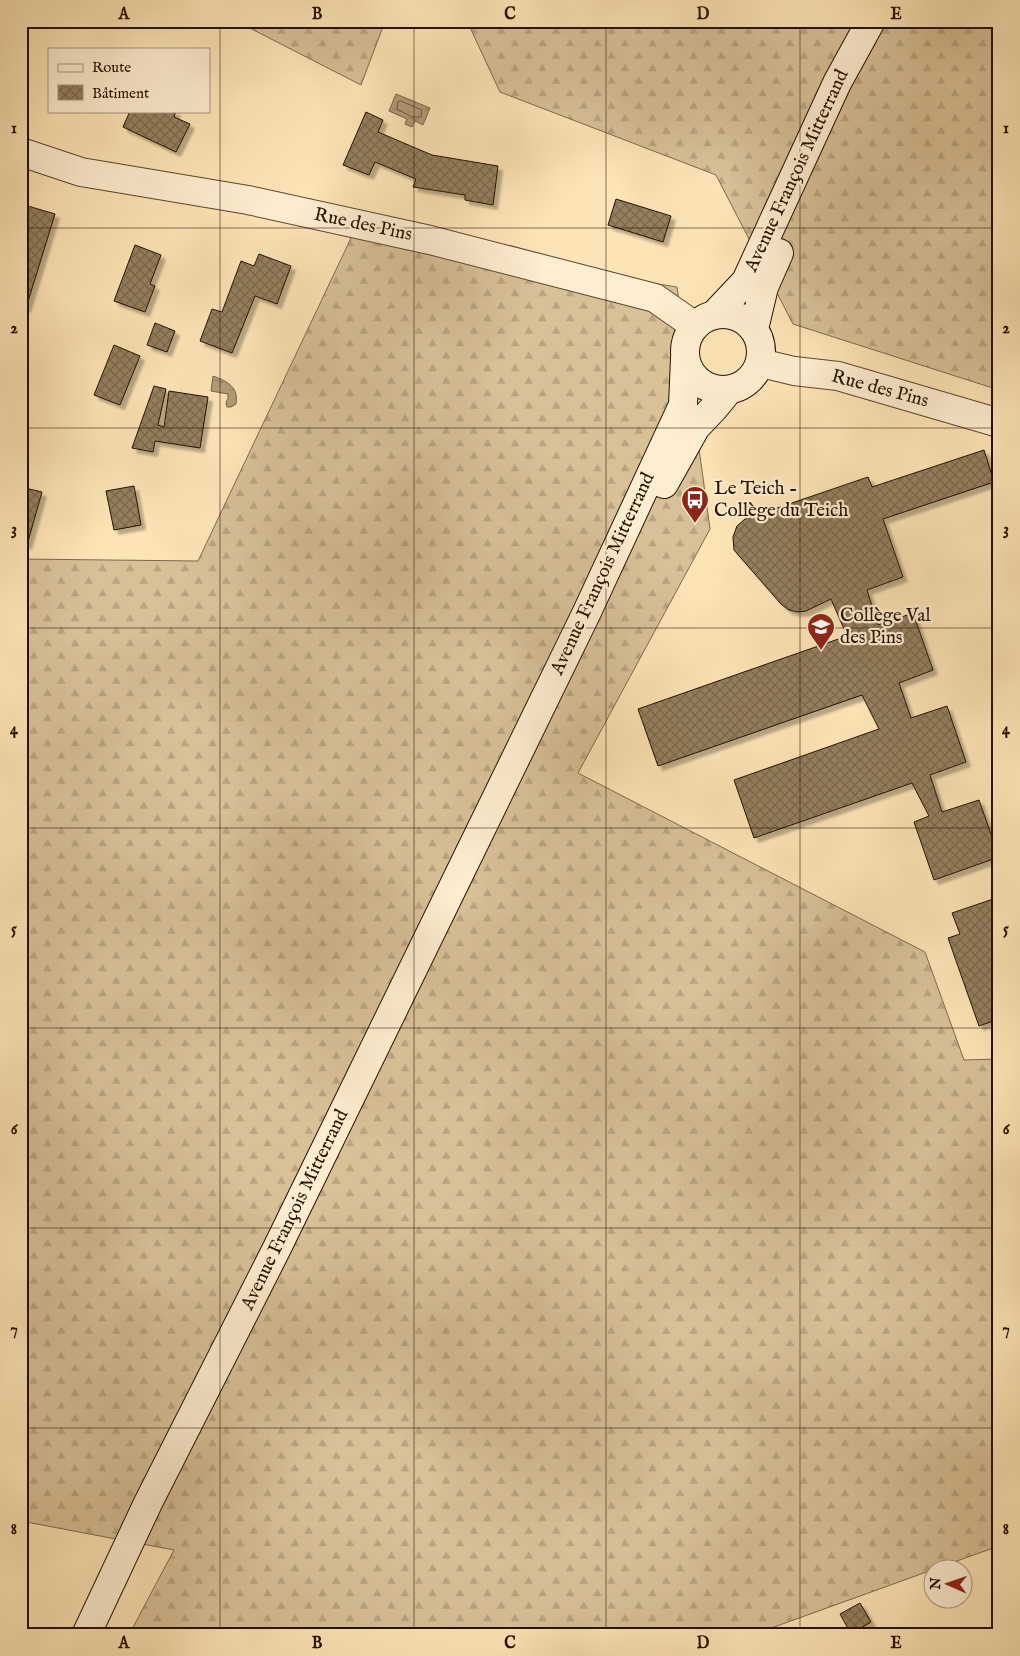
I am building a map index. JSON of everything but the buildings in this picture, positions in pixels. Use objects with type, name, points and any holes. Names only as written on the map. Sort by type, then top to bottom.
[{"type":"main road","name":"Avenue François Mitterrand","points":[[705,320],[746,281],[838,83],[871,21]]},
{"type":"main road","name":"Avenue François Mitterrand","points":[[754,329],[764,287],[882,21]]},
{"type":"main road","name":"Rue des Pins","points":[[21,152],[81,172],[248,200],[420,238],[646,295],[705,320]]},
{"type":"main road","points":[[725,314],[736,316],[754,329],[759,339],[760,361],[756,372],[749,381],[739,388],[728,391],[704,386],[688,370],[685,346],[688,335],[705,320],[725,314]]},
{"type":"main road","name":"Avenue François Mitterrand","points":[[86,1635],[148,1503],[277,1248],[586,614],[683,405],[685,358]]},
{"type":"main road","name":"Rue des Pins","points":[[760,361],[794,371],[838,376],[999,423]]},
{"type":"main road","name":"Avenue François Mitterrand","points":[[502,785],[596,620],[668,477],[696,427],[728,391]]},
{"type":"green space","points":[[236,21],[385,21],[361,85]]},
{"type":"green space","points":[[467,21],[999,21],[999,390],[793,324],[716,175],[500,92]]},
{"type":"green space","points":[[352,236],[677,287],[710,529],[578,773],[925,952],[964,1060],[999,1059],[999,1546],[965,1558],[922,1558],[922,1574],[752,1635],[129,1635],[174,1550],[21,1521],[21,559],[198,561]]},
{"type":"water","points":[[396,94],[430,108],[423,125],[415,121],[412,127],[405,124],[407,119],[389,111]]},
{"type":"water","points":[[213,376],[223,380],[234,389],[236,404],[227,407],[228,394],[211,391]]},
{"type":"place","name":"Le Teich - Collège du Teich","points":[[695,524]]},
{"type":"place","name":"Collège Val des Pins","points":[[821,651]]}]
